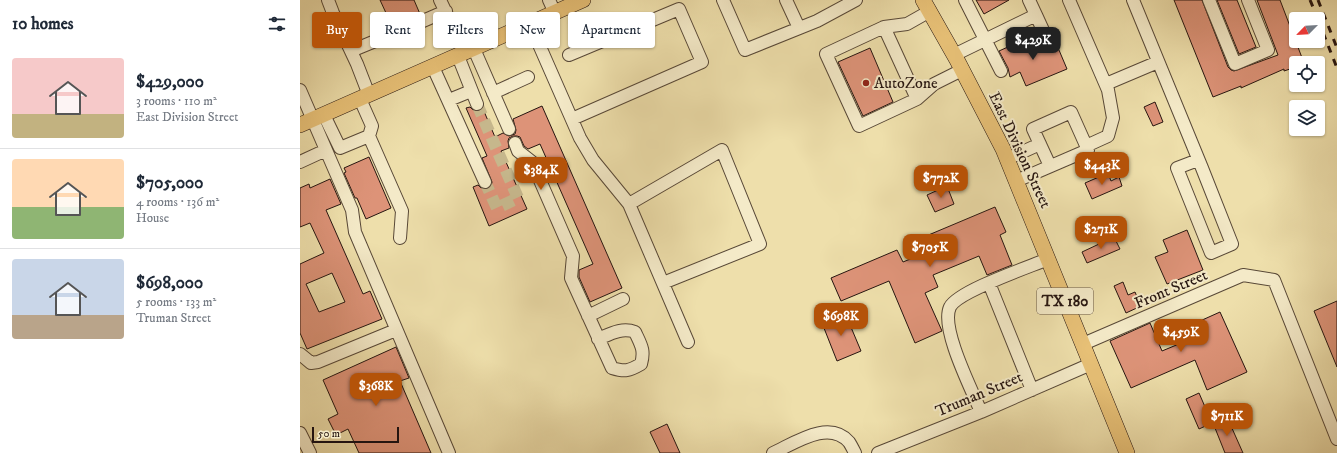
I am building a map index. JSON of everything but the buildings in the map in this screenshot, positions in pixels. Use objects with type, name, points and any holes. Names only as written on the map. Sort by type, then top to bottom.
[{"type":"main road","points":[[552,6],[583,0]]},
{"type":"main road","name":"East Division Street","points":[[927,6],[1003,148],[1127,453]]},
{"type":"main road","points":[[312,120],[506,35]]},
{"type":"street","points":[[328,0],[351,51],[372,126],[369,136],[402,211],[400,238]]},
{"type":"street","points":[[440,0],[466,53],[493,93],[509,129]]},
{"type":"street","points":[[723,0],[745,50],[817,21],[856,0]]},
{"type":"street","points":[[786,0],[799,28]]},
{"type":"street","points":[[965,0],[1001,71]]},
{"type":"street","points":[[1029,0],[1047,39]]},
{"type":"street","points":[[1069,0],[1106,84],[1113,118],[1108,136],[1086,146]]},
{"type":"street","points":[[1133,0],[1158,62],[1198,160],[1232,244],[1211,253],[1177,168],[1198,160]]},
{"type":"street","points":[[1209,0],[1235,64],[1268,50],[1248,0]]},
{"type":"street","points":[[927,6],[907,24],[884,27],[826,54],[859,126],[917,99],[934,84],[962,70]]},
{"type":"street","points":[[569,55],[679,9],[702,62],[572,119]]},
{"type":"street","points":[[425,20],[446,11]]},
{"type":"street","points":[[954,55],[1036,15]]},
{"type":"street","points":[[884,27],[917,99]]},
{"type":"street","points":[[351,51],[370,43]]},
{"type":"street","points":[[541,48],[580,138],[593,160],[629,204],[688,342]]},
{"type":"street","points":[[466,53],[471,90],[477,104]]},
{"type":"street","points":[[1106,84],[1158,62]]},
{"type":"street","points":[[433,67],[485,182]]},
{"type":"street","points":[[493,93],[528,77]]},
{"type":"street","points":[[300,90],[352,210],[355,232],[449,453]]},
{"type":"street","points":[[449,100],[471,90]]},
{"type":"street","points":[[1016,181],[1088,150],[1071,112],[1034,129],[1050,166]]},
{"type":"street","points":[[312,120],[340,148],[369,136]]},
{"type":"street","points":[[515,143],[518,151],[532,162],[573,256],[571,278],[598,339]]},
{"type":"street","points":[[1007,159],[1040,144]]},
{"type":"street","points":[[300,162],[326,150]]},
{"type":"street","points":[[629,204],[722,150],[760,244],[663,283]]},
{"type":"street","points":[[981,412],[952,343],[948,320],[950,307],[958,298],[974,289],[1048,259]]},
{"type":"street","name":"Front Street","points":[[1083,344],[1243,276],[1274,280],[1337,438]]},
{"type":"street","points":[[989,283],[1032,390]]},
{"type":"street","points":[[588,316],[623,299]]},
{"type":"street","points":[[300,354],[311,362],[318,362],[396,330]]},
{"type":"street","name":"Truman Street","points":[[878,453],[981,412],[1091,364]]},
{"type":"street","points":[[773,453],[816,434],[828,431],[838,433],[849,442],[855,453]]},
{"type":"street","points":[[300,432],[310,453]]},
{"type":"tunnel","points":[[477,104],[518,198],[497,208],[485,182]]},
{"type":"railway","points":[[1310,0],[1315,12]]},
{"type":"railway","points":[[1318,0],[1337,48]]},
{"type":"railway","points":[[1325,38],[1337,68]]},
{"type":"place","name":"AutoZone","points":[[866,83]]}]
